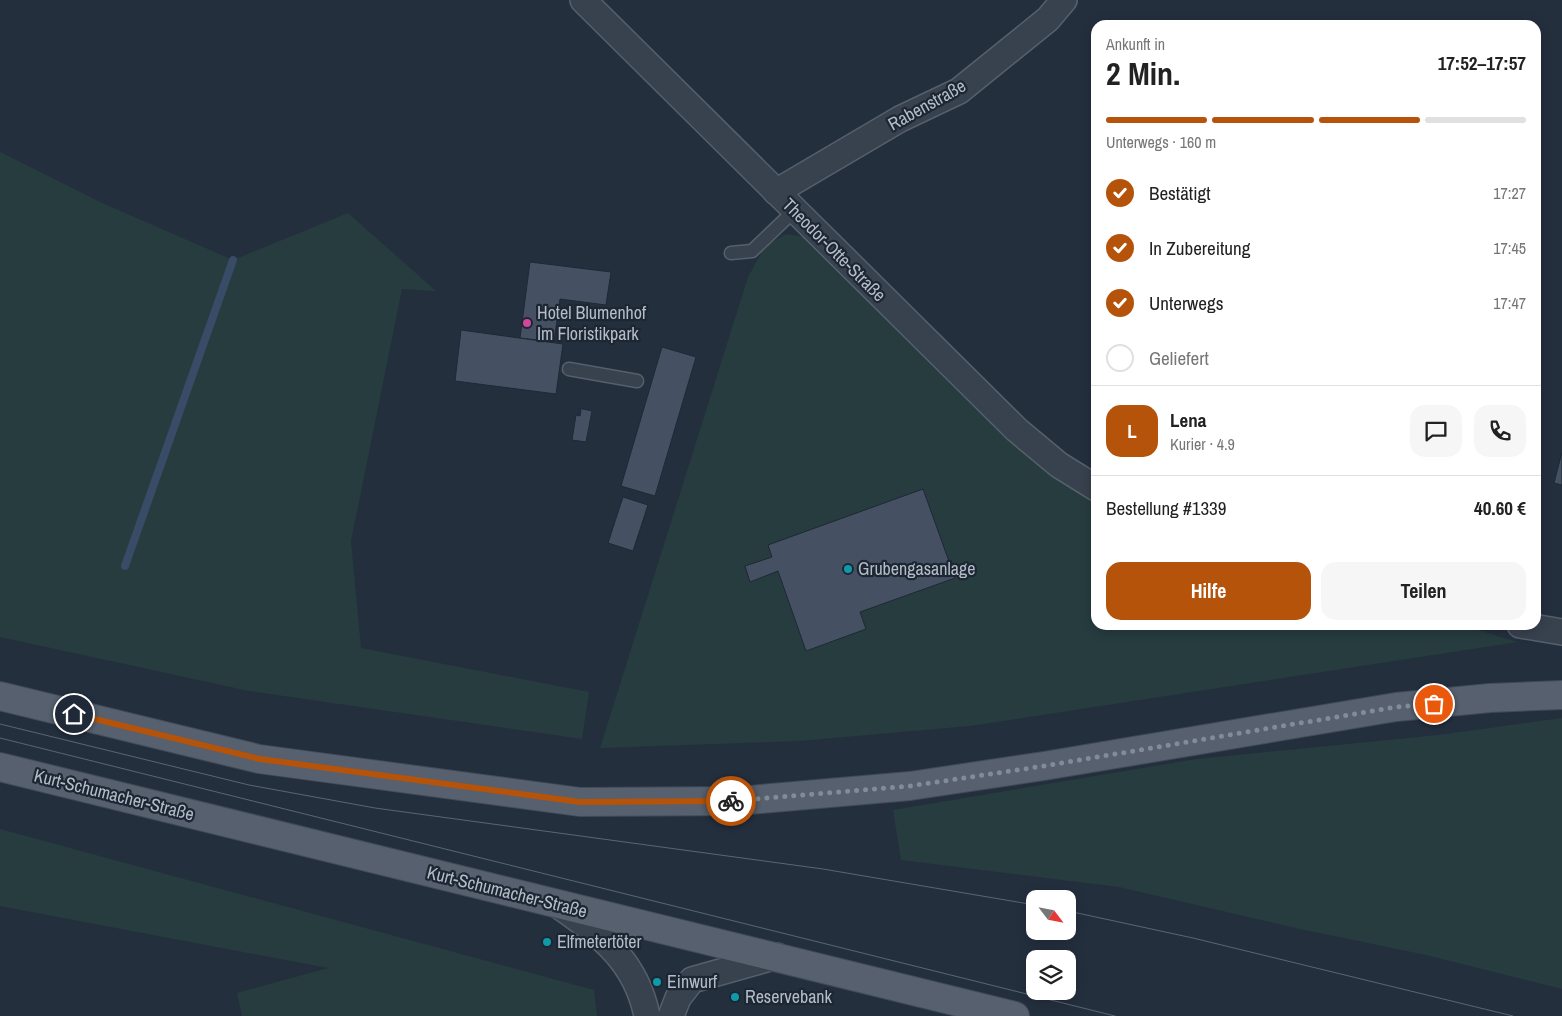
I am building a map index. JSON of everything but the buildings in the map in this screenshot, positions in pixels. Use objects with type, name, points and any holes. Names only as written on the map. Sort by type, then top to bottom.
[{"type":"main road","points":[[0,696],[260,759],[580,802],[610,802],[738,801],[910,786],[1044,766],[1396,707],[1490,698],[1562,695]]},
{"type":"main road","name":"Kurt-Schumacher-Straße","points":[[0,767],[558,905],[777,956],[1015,1016]]},
{"type":"street","name":"Theodor-Otte-Straße","points":[[583,0],[919,336],[1016,430],[1059,465],[1091,485]]},
{"type":"street","name":"Rabenstraße","points":[[776,192],[900,119],[959,91],[1048,19],[1064,0]]},
{"type":"street","points":[[1541,628],[1562,632]]},
{"type":"street","points":[[558,905],[607,942],[624,961],[637,981],[647,1016]]},
{"type":"street","points":[[671,1016],[678,998],[692,980],[777,956]]},
{"type":"lane","points":[[731,253],[752,252],[795,210]]},
{"type":"lane","points":[[569,369],[637,381]]},
{"type":"green space","points":[[0,152],[100,202],[233,260],[348,213],[436,291],[402,289],[351,541],[361,648],[589,692],[582,739],[249,691],[0,637]]},
{"type":"green space","points":[[786,234],[806,237],[1091,490],[1091,630],[1478,630],[1518,642],[970,726],[799,741],[600,748],[748,277],[765,246]]},
{"type":"green space","points":[[1562,718],[1562,989],[1426,955],[1300,929],[1119,887],[901,860],[893,810],[1196,759],[1438,735]]},
{"type":"green space","points":[[0,829],[594,990],[597,1016],[242,1016],[237,993],[328,968],[0,906]]},
{"type":"waterway","points":[[125,566],[233,260]]},
{"type":"tram line","points":[[0,724],[249,785],[375,808],[823,869],[1026,903]]},
{"type":"tram line","points":[[0,738],[1115,1016]]},
{"type":"tram line","points":[[1076,913],[1193,938],[1513,1016]]},
{"type":"way so far","points":[[731,801],[910,786],[1044,766],[1396,707],[1434,704]]},
{"type":"place","name":"Hotel Blumenhof Im Floristikpark","points":[[527,323]]},
{"type":"place","name":"Grubengasanlage","points":[[848,569]]},
{"type":"place","name":"Elfmetertöter","points":[[547,942]]},
{"type":"place","name":"Einwurf","points":[[657,982]]},
{"type":"place","name":"Reservebank","points":[[735,997]]},
{"type":"route","points":[[74,714],[260,759],[580,802],[731,801]]}]
